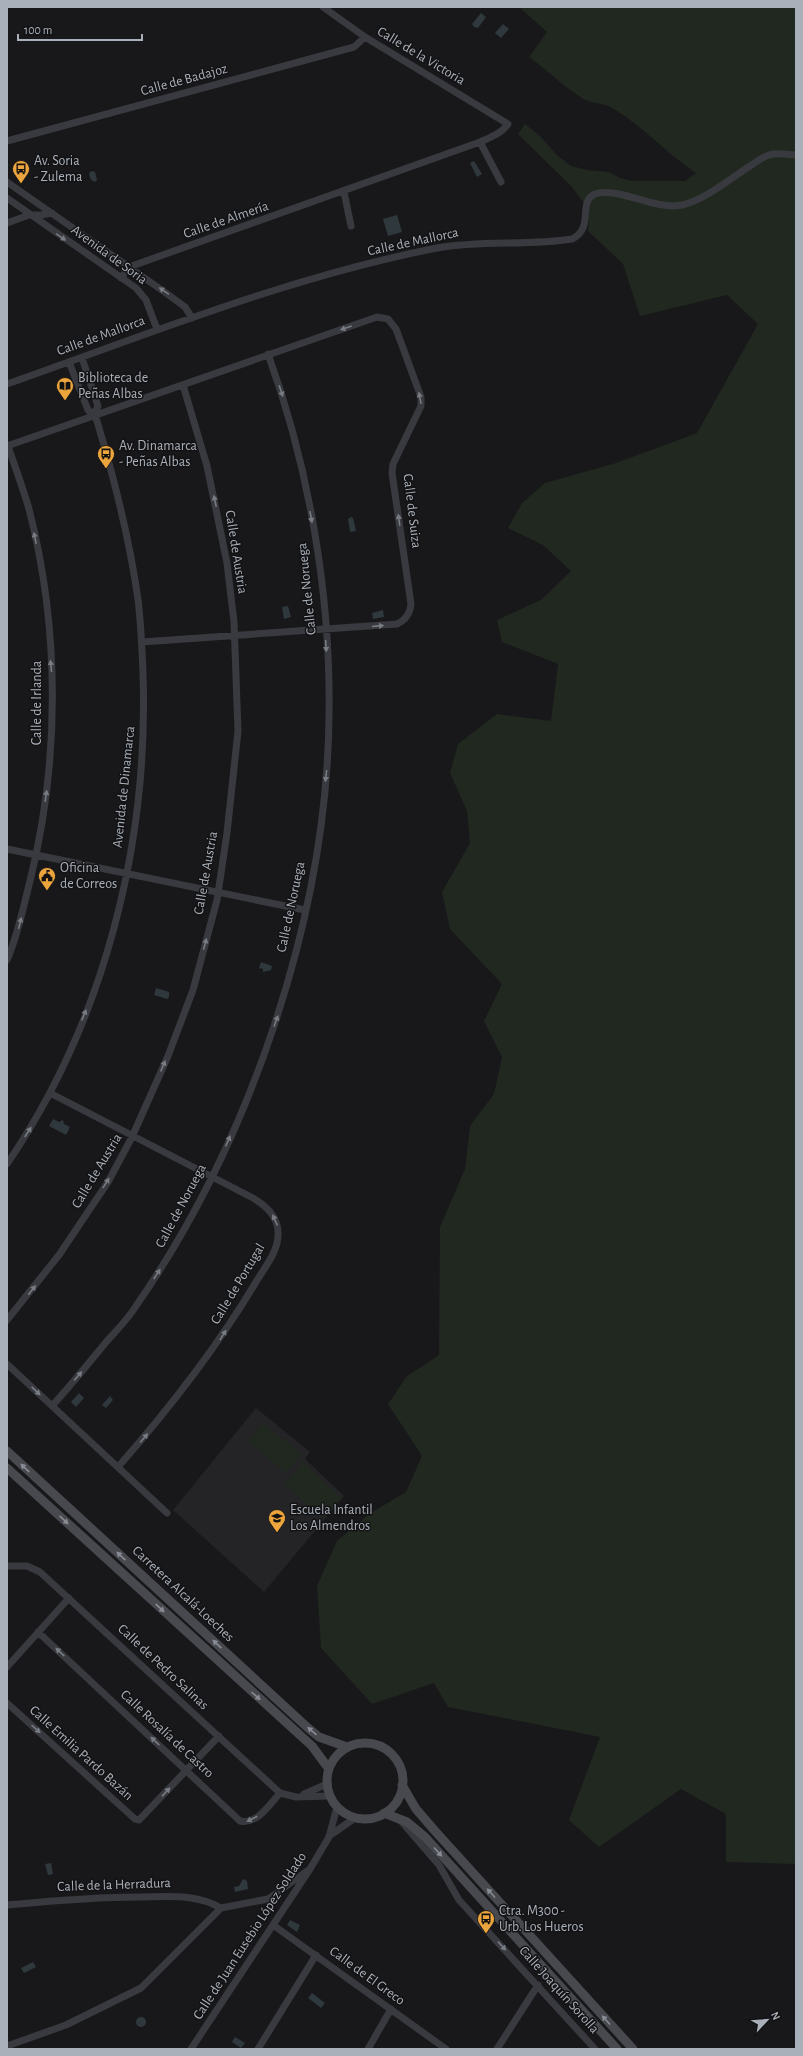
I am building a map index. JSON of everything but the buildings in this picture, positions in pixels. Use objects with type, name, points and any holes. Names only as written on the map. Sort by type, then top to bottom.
[{"type":"main road","name":"Carretera Alcalá-Loeches","points":[[7,1451],[308,1728],[319,1737],[347,1747]]},
{"type":"main road","name":"Carretera Alcalá-Loeches","points":[[7,1468],[312,1746],[329,1769]]},
{"type":"main road","points":[[402,1785],[396,1801],[384,1813],[376,1817],[355,1818],[337,1807],[330,1796],[327,1784],[329,1769],[336,1757],[347,1747],[367,1743],[386,1750],[399,1765],[402,1785],[416,1809],[633,2049]]},
{"type":"main road","points":[[384,1813],[407,1822],[425,1837],[617,2049]]},
{"type":"street","name":"Calle de la Victoria","points":[[323,7],[364,37],[508,124]]},
{"type":"street","name":"Calle de Badajoz","points":[[7,141],[354,47],[364,37]]},
{"type":"street","name":"Calle de Almería","points":[[129,268],[480,142],[504,130],[508,124]]},
{"type":"street","points":[[480,142],[501,182]]},
{"type":"street","name":"Calle de Mallorca","points":[[7,384],[82,358],[157,329],[305,280],[460,244],[572,239],[579,236],[585,228],[587,206],[589,199],[594,195],[607,192],[667,205],[683,205],[705,194],[767,155],[796,155]]},
{"type":"street","points":[[7,174],[9,183]]},
{"type":"street","name":"Avenida de Soria","points":[[9,183],[185,307],[192,318]]},
{"type":"street","points":[[344,192],[351,226]]},
{"type":"street","name":"Avenida de Soria","points":[[7,198],[142,294],[157,329]]},
{"type":"street","points":[[29,198],[29,214]]},
{"type":"street","points":[[7,223],[29,214],[41,215],[52,213]]},
{"type":"street","points":[[121,278],[129,268]]},
{"type":"street","name":"Calle de Suiza","points":[[8,446],[268,354],[378,317],[388,319],[396,329],[421,397],[421,406],[393,464],[392,473],[411,604],[410,612],[403,622],[397,624],[325,630],[142,642]]},
{"type":"street","name":"Calle de Noruega","points":[[52,1406],[135,1308],[171,1252],[212,1177],[248,1097],[280,1009],[305,910],[322,815],[327,766],[329,714],[325,630],[321,582],[300,456],[283,394],[268,354]]},
{"type":"street","name":"Avenida de Dinamarca","points":[[82,358],[98,406],[94,415]]},
{"type":"street","name":"Avenida de Dinamarca","points":[[7,1164],[32,1126],[50,1093],[73,1043],[96,985],[113,931],[127,873],[138,805],[142,754],[144,716],[142,642],[138,600],[123,513],[94,415],[88,410],[69,362]]},
{"type":"street","name":"Calle de Austria","points":[[7,1320],[59,1255],[108,1182],[132,1137],[168,1056],[193,990],[218,892],[227,833],[238,731],[235,636],[227,563],[210,481],[190,405],[183,385]]},
{"type":"street","name":"Calle de Irlanda","points":[[7,960],[15,941],[37,855],[49,770],[52,680],[45,589],[29,509],[8,446]]},
{"type":"street","points":[[7,849],[305,910]]},
{"type":"street","name":"Calle de Portugal","points":[[50,1093],[132,1137],[253,1198],[268,1209],[277,1225],[279,1234],[274,1252],[213,1350],[118,1467]]},
{"type":"street","points":[[7,1364],[167,1513]]},
{"type":"street","name":"Calle de Pedro Salinas","points":[[7,1566],[28,1566],[40,1572],[280,1793],[296,1797],[330,1796]]},
{"type":"street","points":[[7,1667],[69,1598]]},
{"type":"street","name":"Calle Rosalía de Castro","points":[[38,1632],[240,1821],[246,1822],[255,1819],[280,1793]]},
{"type":"street","name":"Calle Emilia Pardo Bazán","points":[[7,1703],[135,1819],[139,1820],[187,1770]]},
{"type":"street","points":[[187,1770],[219,1736]]},
{"type":"street","points":[[296,1797],[327,1784]]},
{"type":"street","name":"Calle de Juan Eusebio López Soldado","points":[[191,2049],[310,1869],[329,1836],[337,1807]]},
{"type":"street","name":"Calle de Juan Eusebio López Soldado","points":[[329,1836],[355,1818]]},
{"type":"street","name":"Calle Joaquín Sorolla","points":[[398,1818],[439,1865],[459,1900],[595,2049]]},
{"type":"street","points":[[7,2046],[66,2025],[141,1988],[221,1908],[268,1898],[310,1869]]},
{"type":"street","name":"Calle de la Herradura","points":[[7,1905],[83,1898],[188,1896],[211,1902],[221,1908]]},
{"type":"street","name":"Calle de El Greco","points":[[273,1925],[446,2049]]},
{"type":"street","points":[[258,2049],[316,1955]]},
{"type":"street","points":[[497,2049],[538,1985]]},
{"type":"street","points":[[368,2049],[391,2009]]},
{"type":"shaded area","points":[[519,7],[796,7],[796,1864],[726,1862],[726,1814],[681,1789],[599,1847],[569,1820],[600,1737],[448,1707],[434,1683],[372,1704],[321,1648],[317,1586],[337,1541],[369,1514],[406,1492],[422,1456],[388,1404],[407,1376],[439,1355],[440,1227],[465,1169],[470,1126],[494,1094],[502,1057],[484,1021],[502,984],[450,929],[442,892],[470,843],[467,811],[450,773],[458,744],[497,714],[551,721],[558,664],[502,642],[497,620],[541,600],[571,571],[543,545],[508,528],[522,503],[545,483],[616,463],[697,433],[758,324],[727,295],[640,316],[623,264],[588,231],[589,210],[572,187],[518,134],[525,124],[539,135],[558,156],[571,166],[587,170],[609,172],[620,178],[632,181],[685,181],[696,173],[675,158],[625,116],[603,104],[582,98],[529,57],[547,32]]},
{"type":"shaded area","points":[[481,13],[486,17],[478,28],[474,27],[472,24]]},
{"type":"shaded area","points":[[503,24],[509,29],[501,38],[495,33]]},
{"type":"shaded area","points":[[474,161],[482,174],[477,177],[470,163]]},
{"type":"shaded area","points":[[91,171],[95,172],[97,180],[95,182],[91,180],[89,174]]},
{"type":"shaded area","points":[[397,215],[402,232],[388,236],[383,219]]},
{"type":"shaded area","points":[[351,517],[353,518],[356,531],[350,532],[348,519]]},
{"type":"shaded area","points":[[288,606],[291,617],[284,619],[282,607]]},
{"type":"shaded area","points":[[383,610],[384,617],[373,619],[372,613]]},
{"type":"shaded area","points":[[261,962],[272,966],[271,970],[263,972],[263,969],[259,968]]},
{"type":"shaded area","points":[[156,988],[169,992],[169,997],[167,999],[154,995]]},
{"type":"shaded area","points":[[53,1119],[59,1122],[63,1120],[64,1124],[70,1127],[66,1135],[49,1126]]},
{"type":"shaded area","points":[[79,1393],[84,1398],[76,1407],[71,1402]]},
{"type":"shaded area","points":[[110,1396],[113,1400],[106,1408],[102,1405]]},
{"type":"shaded area","points":[[256,1408],[310,1452],[305,1459],[344,1496],[264,1592],[173,1510]]},
{"type":"shaded area","points":[[263,1423],[302,1454],[286,1473],[248,1441]]},
{"type":"shaded area","points":[[303,1462],[342,1498],[324,1519],[285,1485]]},
{"type":"shaded area","points":[[51,1863],[53,1874],[48,1875],[45,1864]]},
{"type":"shaded area","points":[[243,1879],[247,1881],[248,1889],[235,1892],[234,1887],[239,1886]]},
{"type":"shaded area","points":[[290,1920],[300,1925],[297,1932],[287,1925]]},
{"type":"shaded area","points":[[33,1962],[36,1967],[24,1973],[21,1968]]},
{"type":"shaded area","points":[[312,1993],[325,2003],[321,2008],[308,1998]]},
{"type":"shaded area","points":[[141,2017],[146,2022],[141,2027],[136,2022]]},
{"type":"shaded area","points":[[235,2037],[245,2043],[241,2048],[232,2042]]},
{"type":"place","name":"Av. Soria - Zulema","points":[[21,184]]},
{"type":"place","name":"Biblioteca de Peñas Albas","points":[[65,401]]},
{"type":"place","name":"Av. Dinamarca - Peñas Albas","points":[[106,469]]},
{"type":"place","name":"Oficina de Correos","points":[[47,891]]},
{"type":"place","name":"Escuela Infantil Los Almendros","points":[[277,1533]]},
{"type":"place","name":"Ctra. M300 - Urb. Los Hueros","points":[[486,1934]]}]
